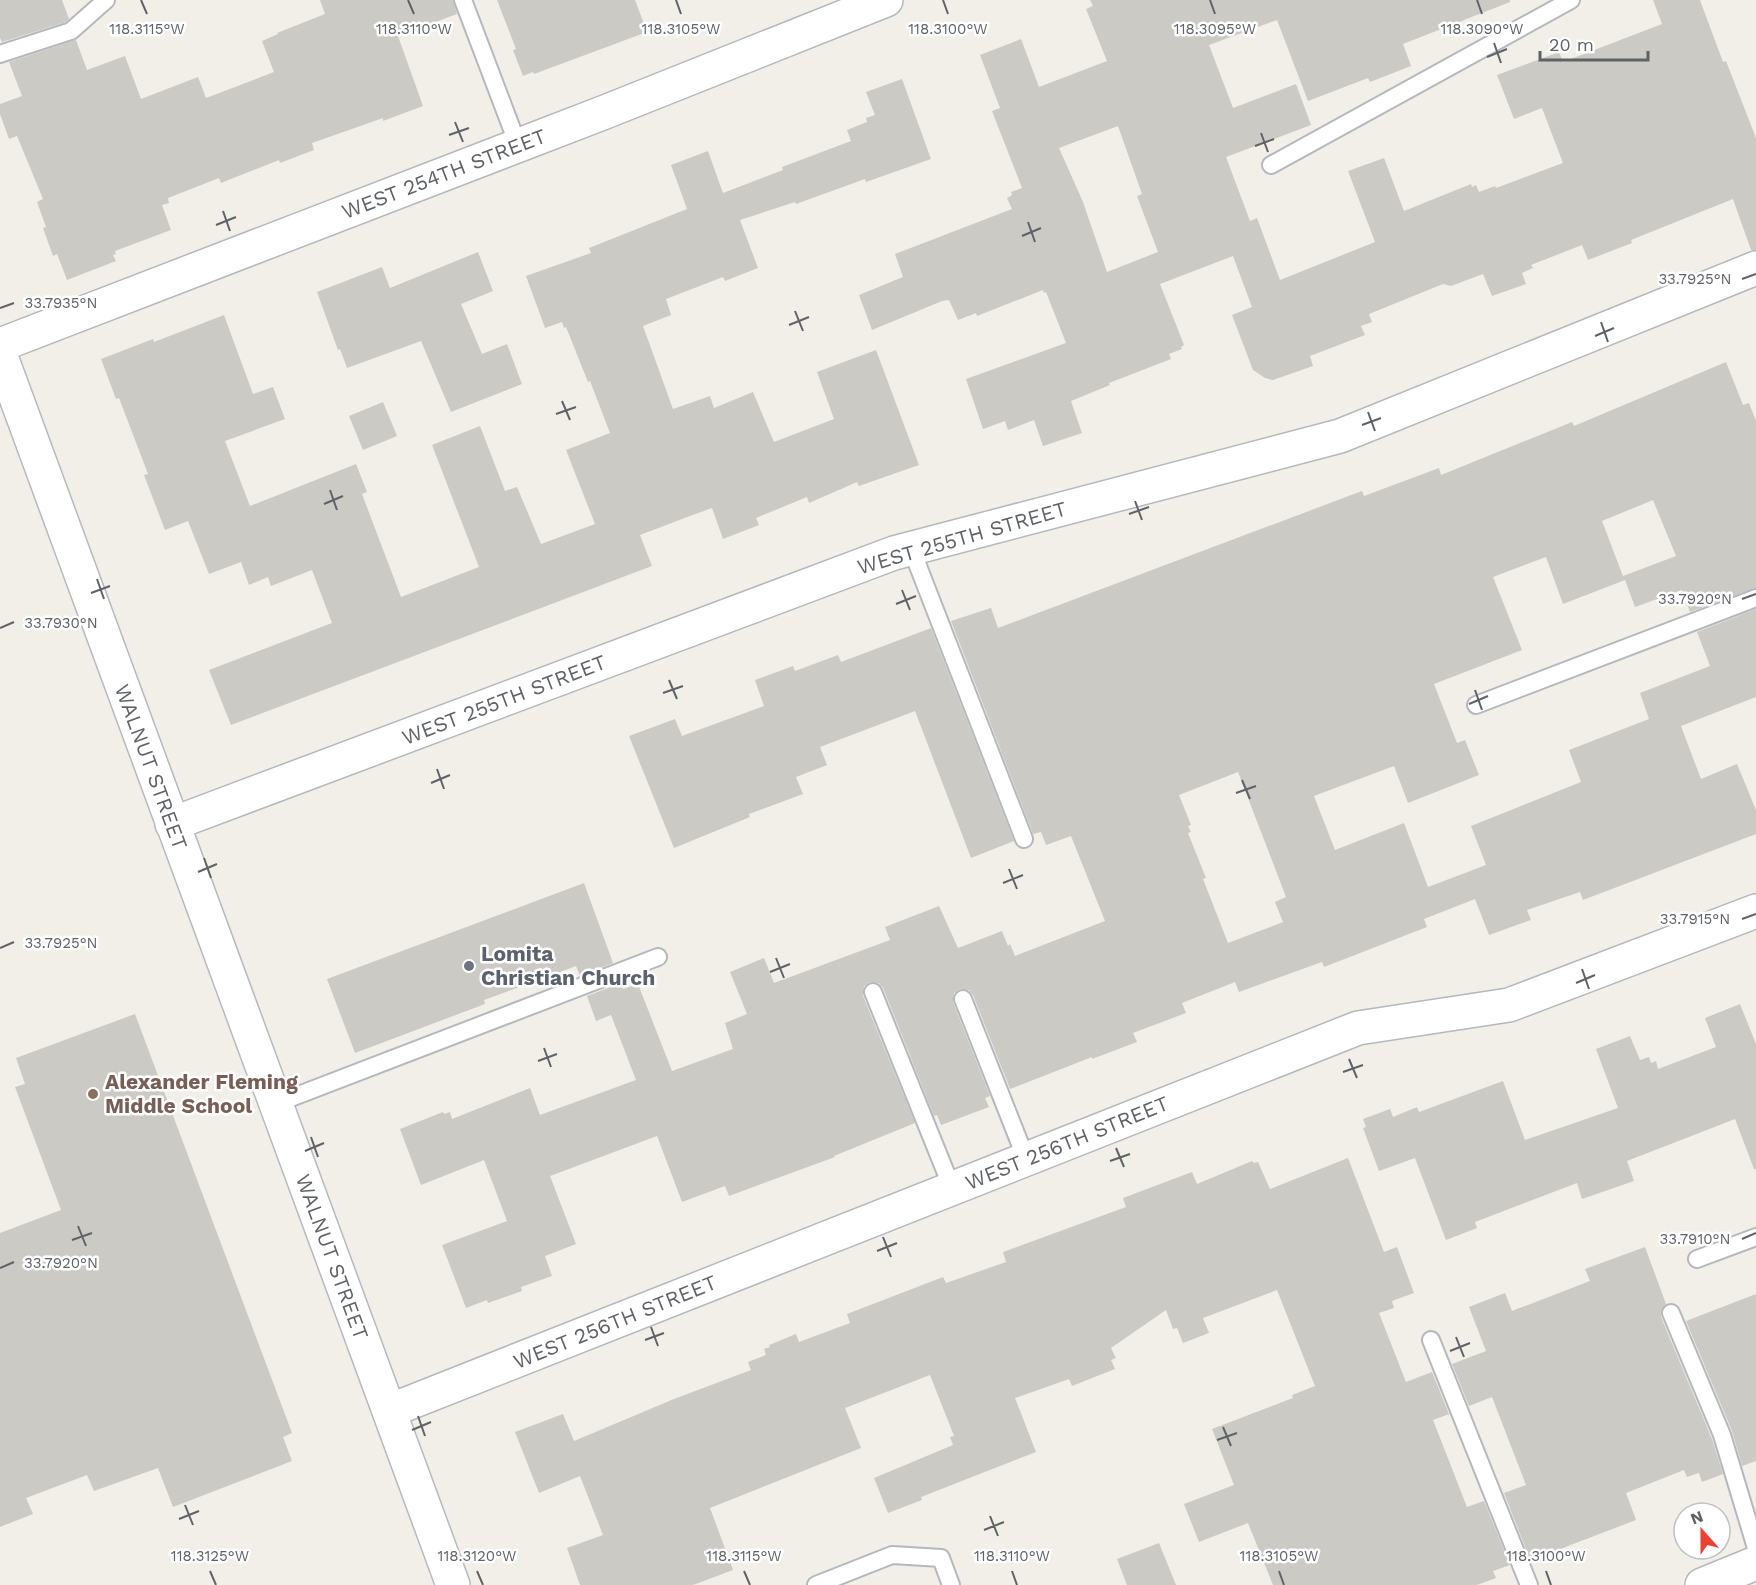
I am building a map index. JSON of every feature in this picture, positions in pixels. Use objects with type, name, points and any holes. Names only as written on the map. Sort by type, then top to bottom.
[{"type":"street","name":"WEST 254TH STREET","points":[[0,345],[886,0]]},
{"type":"street","name":"WEST 255TH STREET","points":[[172,824],[883,557],[1340,436],[1756,267]]},
{"type":"street","name":"WALNUT STREET","points":[[0,354],[453,1585]]},
{"type":"street","name":"WEST 256TH STREET","points":[[389,1412],[1358,1028],[1509,1005],[1756,911]]},
{"type":"street","points":[[1702,1585],[1756,1563]]},
{"type":"lane","points":[[0,54],[71,31],[106,0]]},
{"type":"lane","points":[[463,0],[518,145]]},
{"type":"lane","points":[[1271,165],[1571,0]]},
{"type":"lane","points":[[911,548],[1024,839]]},
{"type":"lane","points":[[1476,705],[1756,598]]},
{"type":"lane","points":[[275,1104],[658,957]]},
{"type":"lane","points":[[873,992],[952,1188]]},
{"type":"lane","points":[[963,999],[1026,1159]]},
{"type":"lane","points":[[1697,1259],[1756,1237]]},
{"type":"lane","points":[[1671,1313],[1722,1435],[1756,1548]]},
{"type":"lane","points":[[1431,1340],[1530,1585]]},
{"type":"lane","points":[[816,1585],[892,1555],[941,1558],[951,1585]]},
{"type":"building","points":[[0,0],[62,0],[69,19],[66,22],[2,42],[0,38]]},
{"type":"building","points":[[320,0],[453,0],[457,14],[398,36],[423,106],[312,143],[314,150],[280,163],[279,160],[221,183],[219,178],[168,198],[169,203],[162,205],[171,230],[115,251],[116,254],[113,255],[116,261],[67,280],[57,254],[53,256],[43,228],[46,227],[37,202],[43,199],[17,136],[9,139],[0,114],[0,104],[22,96],[9,62],[76,40],[87,70],[125,56],[141,99],[198,77],[206,98],[274,72],[262,41],[325,14]]},
{"type":"building","points":[[497,0],[635,0],[647,32],[523,76],[513,50],[516,49]]},
{"type":"building","points":[[1090,0],[1510,0],[1510,2],[1403,44],[1411,66],[1370,82],[1368,78],[1308,101],[1277,20],[1209,45],[1233,108],[1296,84],[1311,125],[1226,157],[1250,221],[1257,218],[1280,280],[1375,242],[1348,171],[1384,158],[1404,211],[1471,184],[1472,187],[1476,185],[1479,192],[1563,163],[1542,108],[1514,119],[1497,75],[1559,52],[1563,62],[1662,24],[1653,0],[1700,0],[1723,62],[1726,61],[1756,138],[1756,250],[1751,250],[1733,199],[1588,260],[1582,245],[1531,265],[1533,268],[1522,273],[1526,284],[1492,296],[1483,274],[1451,286],[1443,284],[1369,314],[1372,322],[1361,326],[1365,335],[1310,356],[1313,366],[1273,380],[1253,370],[1232,315],[1252,307],[1233,256],[1160,284],[1184,345],[1182,349],[1169,354],[1171,359],[1109,383],[1110,385],[1071,401],[1082,433],[1043,446],[1034,420],[1008,430],[1005,421],[983,429],[966,379],[1066,343],[1046,292],[1044,293],[1043,290],[977,316],[976,313],[958,320],[949,300],[942,301],[872,330],[859,295],[903,277],[895,254],[1012,209],[1007,198],[1012,195],[1011,192],[1022,188],[992,111],[1000,108],[980,55],[1021,39],[1039,87],[1107,61],[1086,9],[1093,6]],"holes":[[[1118,126],[1142,194],[1137,196],[1158,252],[1107,272],[1083,202],[1059,148]]]},
{"type":"building","points":[[902,79],[931,159],[866,182],[865,179],[796,204],[795,202],[740,220],[758,268],[725,281],[723,277],[666,299],[671,315],[643,326],[673,409],[710,396],[714,408],[753,392],[774,442],[834,419],[817,372],[876,350],[919,465],[859,486],[857,482],[809,503],[807,497],[756,518],[759,525],[723,539],[712,508],[690,516],[640,535],[652,566],[231,725],[209,670],[332,623],[312,570],[271,586],[268,577],[249,585],[241,562],[209,574],[188,521],[165,530],[144,475],[148,474],[119,398],[116,399],[101,359],[153,339],[154,342],[224,315],[253,394],[273,387],[285,419],[225,441],[250,506],[356,464],[367,492],[362,494],[401,597],[479,567],[432,445],[480,426],[505,491],[517,487],[541,544],[595,524],[566,450],[610,433],[566,327],[564,328],[562,322],[545,328],[526,276],[591,253],[589,248],[687,209],[671,165],[708,151],[723,193],[783,170],[782,167],[851,141],[847,130],[867,122],[866,118],[875,115],[866,92]]},
{"type":"building","points":[[478,252],[493,291],[461,304],[482,354],[507,344],[522,384],[451,412],[421,341],[347,368],[317,292],[382,267],[390,288]]},
{"type":"building","points":[[1726,362],[1743,405],[1749,403],[1756,421],[1756,588],[1690,612],[1682,590],[1635,607],[1625,580],[1563,604],[1546,557],[1493,577],[1522,650],[1434,684],[1457,743],[1465,740],[1479,775],[1408,803],[1394,766],[1314,796],[1335,850],[1404,823],[1428,887],[1486,865],[1471,826],[1581,782],[1569,750],[1649,719],[1640,693],[1710,666],[1697,632],[1756,609],[1756,697],[1681,726],[1701,779],[1737,764],[1756,810],[1756,834],[1583,900],[1580,892],[1527,910],[1531,920],[1489,935],[1475,899],[1424,919],[1427,927],[1324,967],[1322,962],[1239,992],[1235,982],[1182,1003],[1186,1013],[1133,1033],[1137,1042],[1010,1089],[973,995],[969,990],[960,989],[954,993],[953,1002],[990,1096],[985,1098],[989,1107],[941,1125],[937,1115],[934,1116],[883,988],[879,983],[870,982],[864,986],[863,996],[915,1123],[835,1157],[729,1196],[725,1186],[682,1202],[657,1136],[550,1176],[576,1244],[545,1256],[552,1276],[521,1287],[522,1291],[466,1308],[442,1245],[507,1221],[484,1160],[421,1185],[400,1129],[443,1112],[444,1114],[450,1112],[452,1119],[530,1088],[540,1115],[636,1080],[611,1015],[596,1021],[587,996],[621,983],[623,989],[638,984],[672,1071],[733,1049],[725,1023],[747,1014],[730,972],[764,958],[774,983],[890,940],[885,927],[939,906],[958,948],[1002,931],[1015,956],[1105,921],[1071,836],[1046,845],[1041,832],[1033,834],[951,621],[991,608],[998,628],[1362,491],[1364,496],[1439,468],[1441,475],[1572,422],[1574,426]],"holes":[[[1653,500],[1676,556],[1623,576],[1602,521]],[[1238,772],[1286,897],[1275,902],[1283,922],[1228,943],[1203,879],[1206,878],[1188,833],[1191,832],[1188,826],[1191,825],[1179,795]]]},
{"type":"building","points":[[383,402],[397,436],[363,450],[349,416]]},
{"type":"building","points":[[931,628],[1014,841],[971,858],[915,711],[820,747],[827,765],[796,777],[803,794],[749,814],[750,817],[674,848],[629,736],[675,719],[682,736],[764,706],[755,680],[793,666],[795,671],[838,655],[841,662]]},
{"type":"building","name":"Lomita Christian Church","points":[[584,883],[613,963],[580,976],[576,966],[484,1000],[485,1004],[355,1053],[327,979]]},
{"type":"building","points":[[1740,1004],[1756,1044],[1756,1169],[1754,1169],[1735,1119],[1627,1161],[1634,1181],[1582,1199],[1577,1183],[1475,1222],[1477,1228],[1446,1240],[1415,1158],[1379,1171],[1363,1128],[1366,1127],[1363,1119],[1390,1109],[1393,1117],[1417,1107],[1419,1112],[1503,1081],[1525,1140],[1618,1108],[1596,1049],[1630,1036],[1640,1060],[1649,1057],[1651,1063],[1656,1061],[1658,1069],[1716,1047],[1705,1018]]},
{"type":"building","points":[[135,1014],[292,1433],[283,1437],[292,1461],[173,1507],[158,1468],[94,1491],[87,1475],[26,1498],[33,1514],[0,1527],[0,1233],[61,1210],[15,1087],[25,1084],[16,1058]]},
{"type":"building","points":[[1348,1158],[1384,1252],[1397,1247],[1414,1293],[1392,1301],[1394,1308],[1379,1313],[1406,1382],[1432,1372],[1449,1414],[1433,1420],[1467,1507],[1484,1501],[1510,1565],[1493,1571],[1496,1578],[1477,1585],[1273,1585],[1248,1523],[1199,1542],[1184,1504],[1234,1485],[1212,1429],[1293,1398],[1292,1395],[1315,1386],[1277,1290],[1203,1318],[1209,1333],[1183,1343],[1177,1328],[1173,1329],[1166,1310],[1111,1348],[1116,1358],[1111,1360],[1115,1369],[1072,1386],[1069,1379],[1015,1398],[1036,1452],[921,1497],[922,1500],[888,1513],[874,1478],[953,1445],[950,1437],[954,1436],[930,1375],[845,1408],[861,1448],[710,1508],[733,1570],[693,1585],[580,1585],[567,1548],[603,1535],[580,1476],[539,1493],[515,1432],[563,1414],[574,1441],[751,1370],[748,1362],[766,1355],[764,1349],[770,1347],[769,1345],[796,1334],[799,1342],[850,1323],[847,1314],[943,1277],[946,1283],[1006,1262],[1003,1252],[1126,1207],[1123,1198],[1192,1172],[1197,1184],[1252,1161],[1258,1162],[1270,1189]]},
{"type":"building","points":[[1645,1247],[1666,1304],[1661,1311],[1661,1317],[1712,1439],[1723,1474],[1702,1482],[1699,1473],[1687,1477],[1684,1470],[1626,1493],[1636,1520],[1555,1551],[1553,1548],[1529,1557],[1504,1493],[1526,1485],[1492,1397],[1469,1406],[1452,1364],[1486,1351],[1469,1307],[1505,1293],[1512,1311],[1590,1281],[1585,1269]]},
{"type":"building","points":[[1756,1294],[1756,1461],[1742,1466],[1732,1431],[1686,1321]]},
{"type":"building","points":[[1159,1543],[1176,1585],[1127,1585],[1117,1559]]},
{"type":"place","name":"Lomita Christian Church","points":[[469,966]]},
{"type":"place","name":"Alexander Fleming Middle School","points":[[93,1094]]}]
